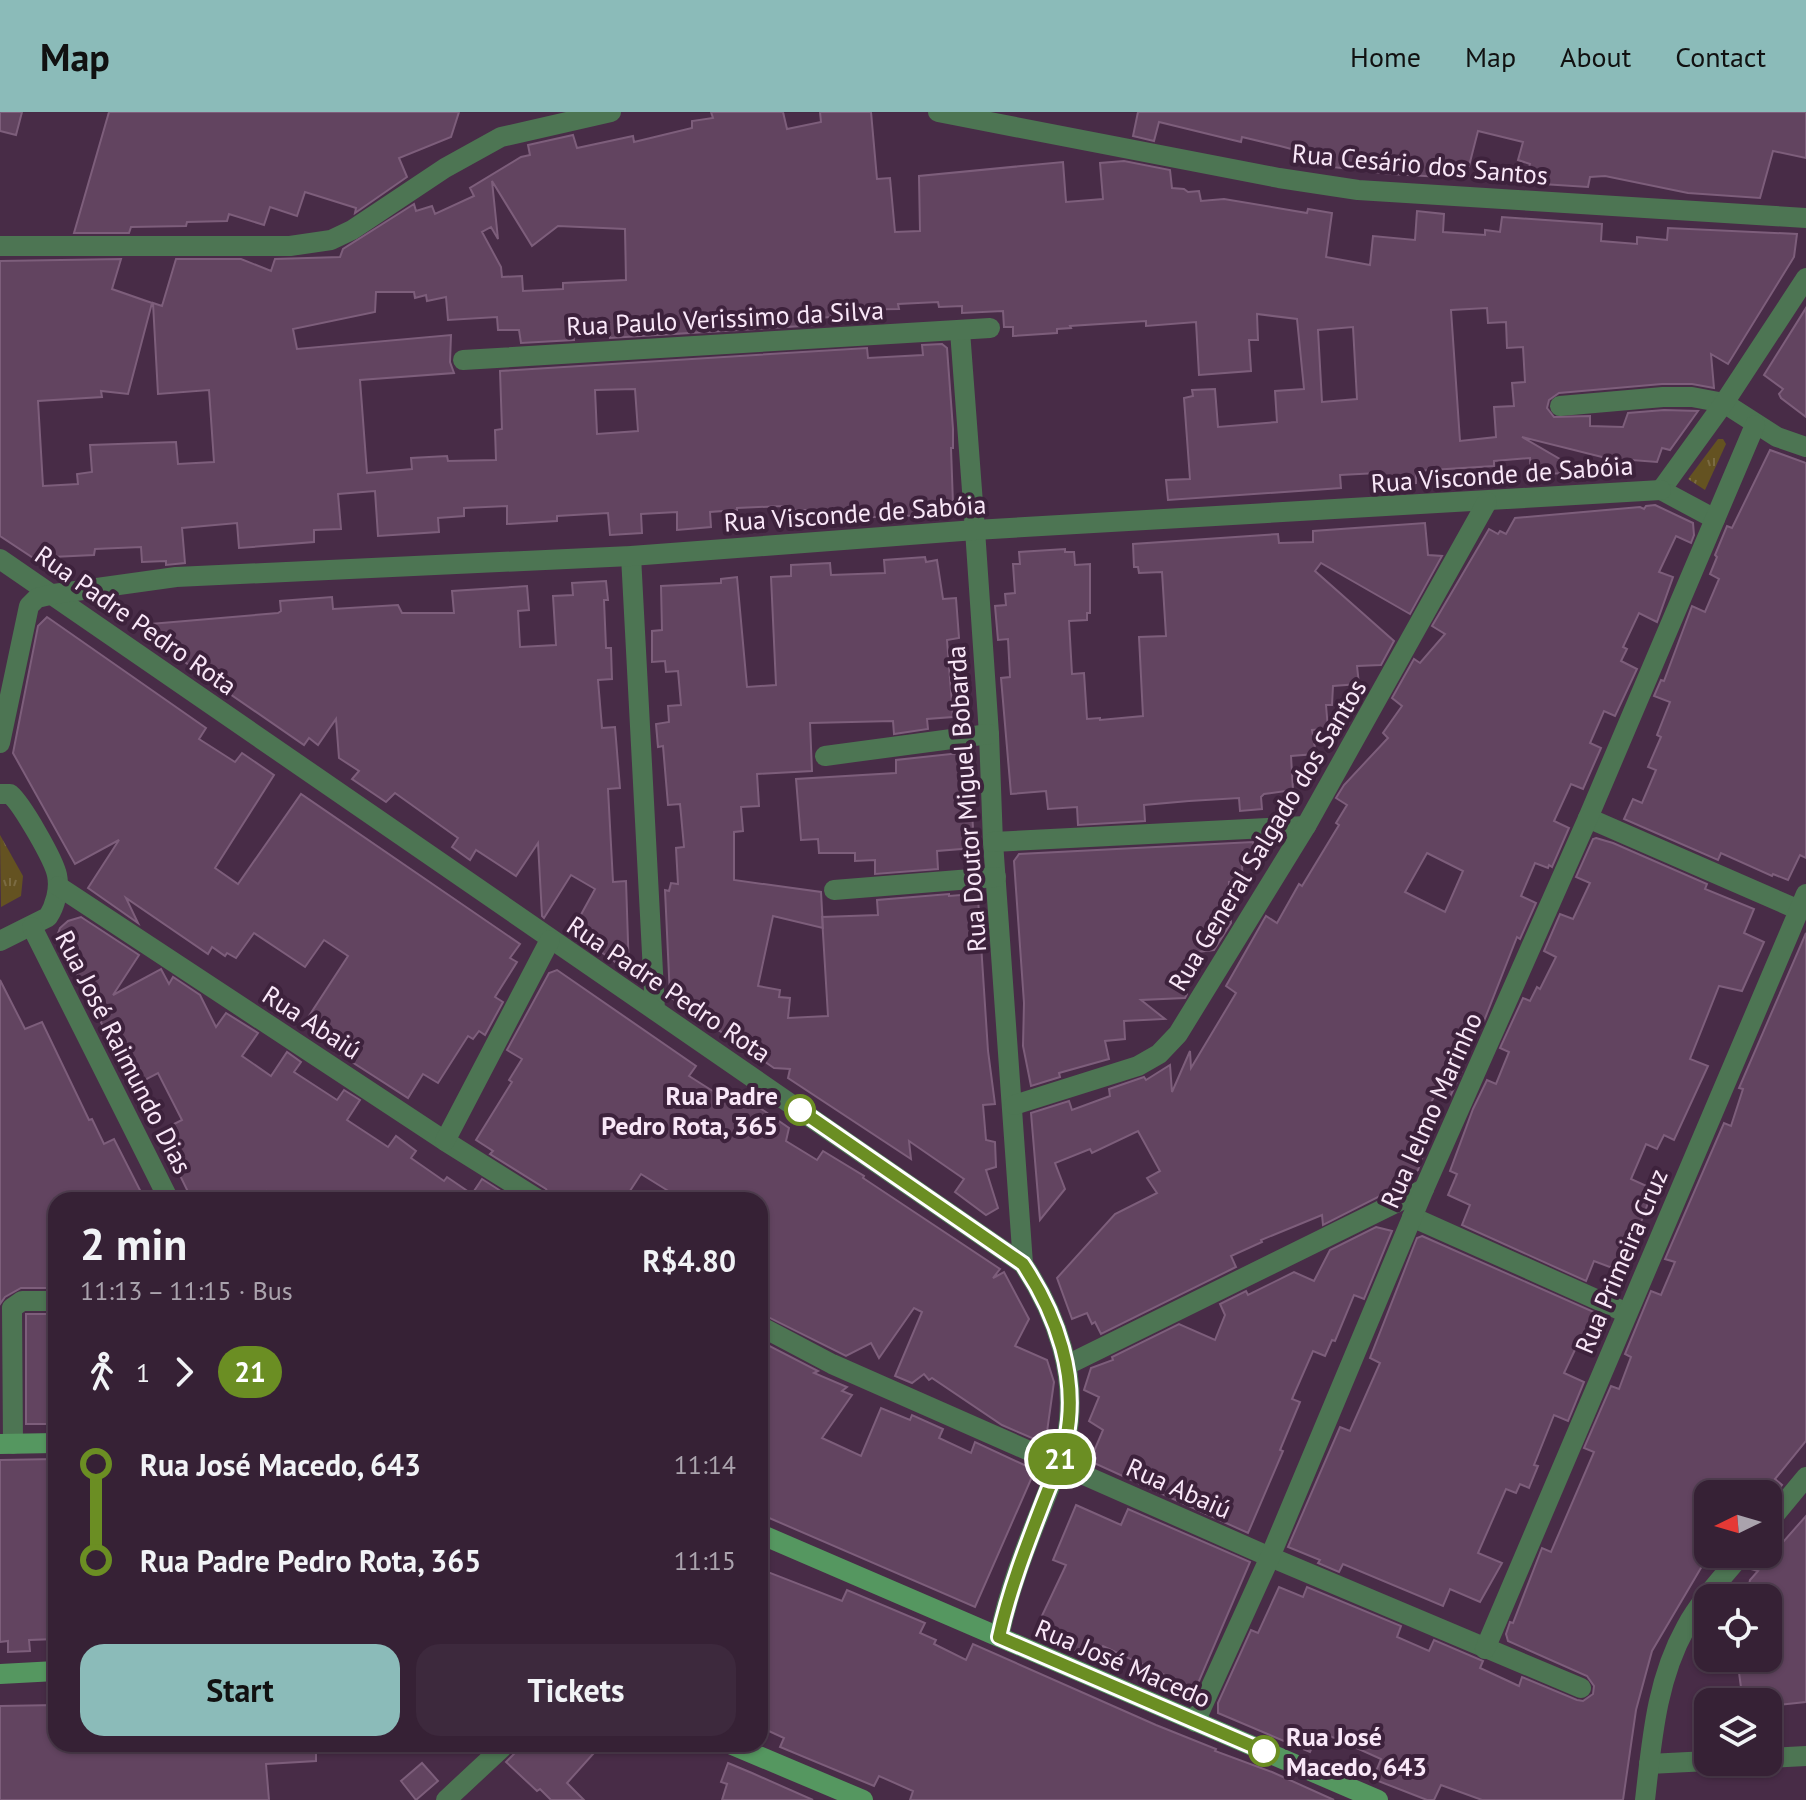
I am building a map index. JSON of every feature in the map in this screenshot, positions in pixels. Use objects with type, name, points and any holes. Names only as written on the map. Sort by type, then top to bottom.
[{"type":"street","points":[[0,246],[290,246],[321,242],[352,230],[445,168],[501,137],[611,112]]},
{"type":"street","name":"Rua Cesário dos Santos","points":[[938,112],[1279,178],[1358,190],[1806,218]]},
{"type":"street","points":[[1715,519],[1661,490],[1724,403],[1806,278]]},
{"type":"street","name":"Rua Paulo Verissimo da Silva","points":[[463,360],[990,328]]},
{"type":"street","name":"Rua Doutor Miguel Bobarda","points":[[960,331],[1023,1264]]},
{"type":"street","points":[[1560,406],[1692,397],[1724,403],[1777,437],[1806,447]]},
{"type":"street","name":"Rua Ielmo Marinho","points":[[1195,1722],[1270,1557],[1412,1217],[1588,818],[1755,425]]},
{"type":"street","name":"Rua Visconde de Sabóia","points":[[54,594],[176,577],[631,556],[975,530],[1661,490]]},
{"type":"street","name":"Rua General Salgado dos Santos","points":[[1014,1105],[1138,1066],[1159,1054],[1178,1034],[1306,826],[1487,502]]},
{"type":"street","points":[[631,556],[655,1010]]},
{"type":"street","name":"Rua Padre Pedro Rota","points":[[0,559],[1023,1264],[1038,1287],[1067,1365],[1070,1406],[1059,1463],[1012,1584],[999,1637]]},
{"type":"street","points":[[0,743],[29,606],[37,598],[54,594]]},
{"type":"street","points":[[825,756],[989,734]]},
{"type":"street","points":[[0,794],[10,794],[20,805],[53,864],[58,886],[48,917],[0,941]]},
{"type":"street","points":[[1588,818],[1802,902]]},
{"type":"street","points":[[993,842],[1306,826]]},
{"type":"street","points":[[834,890],[996,877]]},
{"type":"street","name":"Rua Abaiú","points":[[58,886],[526,1192]]},
{"type":"street","name":"Rua Primeira Cruz","points":[[1485,1649],[1802,902]]},
{"type":"street","name":"Rua José Raimundo Dias","points":[[32,927],[165,1192]]},
{"type":"street","points":[[445,1141],[550,940]]},
{"type":"street","points":[[1067,1365],[1424,1189]]},
{"type":"street","points":[[1412,1217],[1627,1313]]},
{"type":"street","points":[[48,1301],[22,1301],[12,1308],[6,1444],[48,1443]]},
{"type":"street","name":"Rua Abaiú","points":[[768,1330],[832,1364],[1270,1557],[1581,1688]]},
{"type":"street","points":[[1782,1506],[1806,1477]]},
{"type":"street","name":"Rua José Macedo","points":[[768,1537],[1378,1800]]},
{"type":"street","points":[[1645,1800],[1654,1721],[1666,1670],[1686,1626],[1731,1568]]},
{"type":"street","points":[[0,1674],[48,1671]]},
{"type":"street","points":[[446,1800],[497,1752]]},
{"type":"street","points":[[749,1752],[863,1800]]},
{"type":"street","points":[[1782,1757],[1806,1756]]},
{"type":"street","points":[[1649,1764],[1694,1762]]},
{"type":"green space","points":[[1718,439],[1723,439],[1726,444],[1705,490],[1688,479]]},
{"type":"green space","points":[[0,835],[23,876],[21,896],[1,907]]},
{"type":"building","points":[[0,112],[22,112],[16,135],[0,131]]},
{"type":"building","points":[[109,112],[459,112],[451,137],[399,158],[407,177],[355,213],[356,208],[305,192],[297,216],[270,207],[264,225],[229,214],[227,221],[187,222],[186,226],[131,227],[129,233],[74,233]]},
{"type":"building","points":[[711,112],[783,112],[787,129],[821,122],[820,112],[871,112],[877,179],[890,178],[895,232],[920,231],[919,176],[1063,162],[1066,202],[1103,199],[1100,163],[1124,161],[1170,170],[1172,188],[1199,191],[1201,201],[1224,199],[1307,213],[1308,209],[1332,213],[1326,257],[1370,265],[1373,236],[1415,240],[1417,211],[1444,214],[1443,232],[1485,235],[1485,230],[1500,232],[1502,217],[1602,224],[1601,241],[1637,244],[1637,237],[1667,240],[1668,228],[1797,234],[1794,257],[1728,364],[1711,354],[1714,388],[1662,384],[1559,393],[1549,400],[1547,408],[1554,417],[1590,416],[1590,426],[1623,427],[1628,413],[1698,411],[1670,450],[1662,448],[1657,462],[1606,458],[1522,437],[1582,472],[1531,475],[1530,458],[1494,461],[1494,466],[1416,471],[1416,483],[1378,486],[1378,473],[1340,475],[1341,488],[1168,500],[1166,480],[1190,479],[1184,398],[1193,396],[1192,390],[1215,389],[1218,427],[1277,422],[1275,391],[1304,389],[1297,319],[1257,314],[1258,340],[1249,340],[1251,371],[1199,375],[1196,322],[1146,326],[1146,321],[1070,326],[1057,329],[1057,333],[1013,336],[1013,327],[1004,327],[1003,311],[962,313],[962,306],[939,307],[938,302],[898,304],[899,309],[831,310],[831,317],[817,318],[818,325],[610,338],[610,324],[573,332],[574,340],[521,343],[519,330],[498,330],[497,317],[448,320],[446,297],[427,301],[426,295],[415,298],[414,292],[376,292],[375,312],[293,329],[297,349],[451,335],[450,362],[454,373],[360,380],[367,473],[412,469],[411,458],[447,456],[448,461],[496,460],[495,430],[502,429],[500,371],[867,348],[868,358],[923,355],[922,345],[942,344],[947,348],[953,429],[953,504],[930,505],[930,515],[848,518],[848,510],[783,510],[783,506],[737,508],[710,512],[711,527],[677,530],[677,512],[641,514],[642,533],[610,535],[608,513],[557,516],[557,521],[507,524],[507,506],[464,508],[464,516],[438,518],[439,532],[378,536],[375,491],[338,494],[341,529],[314,530],[314,542],[239,548],[237,523],[182,528],[185,563],[166,565],[166,561],[142,562],[141,547],[95,549],[94,555],[52,557],[53,571],[0,536],[0,261],[121,259],[112,289],[152,303],[128,394],[101,391],[102,397],[38,401],[43,486],[78,484],[77,474],[92,472],[90,445],[176,442],[178,464],[214,462],[209,390],[158,394],[153,303],[162,306],[176,259],[241,259],[271,271],[275,259],[340,257],[343,249],[414,204],[416,211],[432,206],[435,214],[474,196],[470,188],[521,157],[530,155],[528,145],[573,135],[577,148],[633,136],[634,142],[692,128],[692,121],[713,118]],"holes":[[[492,181],[532,246],[558,226],[625,229],[626,280],[563,283],[563,289],[523,291],[522,276],[502,277],[501,267],[482,232],[491,227],[498,239]],[[1487,308],[1488,323],[1506,322],[1507,348],[1523,347],[1525,382],[1512,383],[1514,406],[1494,407],[1496,437],[1460,441],[1451,310]],[[1353,327],[1357,399],[1322,402],[1318,330]],[[635,389],[638,431],[597,434],[595,390]]]},
{"type":"building","points":[[1138,112],[1806,112],[1806,158],[1773,151],[1760,198],[1688,193],[1605,176],[1590,177],[1588,187],[1526,183],[1530,164],[1518,160],[1523,142],[1478,131],[1469,166],[1445,161],[1441,177],[1391,174],[1332,167],[1333,160],[1280,146],[1242,137],[1241,142],[1159,122],[1154,141],[1133,136]]},
{"type":"building","points":[[1806,308],[1806,417],[1781,398],[1779,394],[1783,389],[1764,375]]},
{"type":"building","points":[[1770,450],[1806,463],[1806,858],[1800,855],[1788,880],[1721,853],[1718,860],[1624,819],[1633,799],[1642,803],[1656,770],[1648,767],[1661,737],[1657,735],[1670,702],[1654,696],[1661,680],[1664,681],[1692,606],[1705,612],[1719,579],[1710,574],[1717,557],[1715,555],[1727,526],[1732,528]]},
{"type":"building","points":[[1655,505],[1693,523],[1694,535],[1691,543],[1676,536],[1659,572],[1673,577],[1657,622],[1639,613],[1623,647],[1627,649],[1621,661],[1637,669],[1615,716],[1604,711],[1590,743],[1601,748],[1583,789],[1571,784],[1554,821],[1569,828],[1552,867],[1535,863],[1521,896],[1536,903],[1520,939],[1517,937],[1484,1021],[1471,1015],[1453,1050],[1448,1063],[1462,1071],[1450,1097],[1437,1091],[1413,1137],[1416,1138],[1410,1147],[1423,1156],[1418,1170],[1390,1191],[1323,1225],[1322,1215],[1261,1240],[1231,1256],[1236,1267],[1101,1334],[1087,1313],[1072,1319],[1057,1278],[1115,1214],[1157,1193],[1147,1178],[1160,1171],[1138,1131],[1092,1153],[1090,1149],[1055,1163],[1065,1189],[1040,1220],[1031,1113],[1069,1101],[1072,1110],[1110,1096],[1109,1089],[1144,1077],[1146,1080],[1170,1065],[1172,1092],[1190,1051],[1191,1068],[1236,993],[1226,986],[1266,916],[1277,923],[1339,825],[1336,823],[1347,805],[1336,798],[1344,785],[1388,738],[1383,733],[1402,706],[1392,698],[1414,659],[1420,663],[1445,634],[1432,626],[1489,529],[1506,534],[1515,518],[1644,509]],"holes":[[[1427,853],[1463,871],[1445,912],[1405,892]]]},
{"type":"building","points":[[1425,523],[1428,555],[1442,556],[1410,614],[1321,563],[1315,571],[1394,641],[1381,665],[1357,666],[1359,684],[1333,686],[1332,705],[1326,705],[1328,729],[1312,730],[1316,754],[1291,756],[1293,790],[1264,794],[1261,797],[1262,809],[1240,811],[1239,798],[1189,801],[1144,805],[1145,821],[1078,825],[1077,807],[1048,809],[1046,791],[1011,794],[1001,678],[1010,677],[1008,639],[998,640],[995,606],[1006,605],[1005,594],[1015,593],[1013,564],[1020,564],[1019,552],[1065,549],[1065,552],[1074,552],[1075,565],[1090,564],[1090,613],[1087,613],[1087,620],[1069,621],[1072,674],[1084,673],[1087,719],[1100,720],[1143,716],[1139,637],[1166,636],[1162,572],[1139,573],[1138,567],[1134,567],[1133,544],[1278,534],[1279,543],[1313,542],[1313,531]]},
{"type":"building","points":[[925,557],[926,562],[937,560],[943,599],[956,598],[959,638],[947,640],[953,717],[927,719],[928,729],[894,734],[893,721],[810,723],[812,771],[757,774],[759,806],[741,807],[743,831],[734,832],[734,880],[821,892],[822,917],[878,915],[877,900],[949,894],[961,895],[962,900],[978,898],[988,1051],[995,1104],[983,1105],[986,1140],[995,1142],[996,1167],[986,1170],[998,1208],[986,1215],[955,1192],[964,1179],[909,1141],[911,1159],[788,1078],[790,1069],[774,1068],[670,997],[665,890],[669,891],[671,883],[678,884],[676,848],[684,847],[680,804],[668,805],[663,746],[658,747],[656,724],[669,722],[668,706],[681,705],[678,671],[666,672],[665,661],[652,662],[652,631],[662,630],[661,586],[721,583],[721,579],[737,577],[747,687],[776,685],[771,577],[791,576],[791,565],[830,563],[831,575],[885,573],[884,560]],"holes":[[[773,916],[823,928],[828,1016],[788,1018],[790,998],[779,997],[780,990],[758,986]]]},
{"type":"building","points":[[606,581],[606,648],[611,648],[612,679],[598,680],[602,728],[615,727],[620,788],[608,789],[613,882],[626,881],[629,972],[572,931],[595,889],[571,875],[544,918],[542,916],[538,843],[516,876],[476,850],[470,860],[452,847],[458,838],[395,793],[386,802],[352,779],[359,771],[339,758],[336,719],[318,745],[309,738],[304,745],[198,672],[169,650],[171,647],[138,625],[278,613],[281,611],[280,601],[332,597],[333,609],[398,605],[402,613],[454,613],[452,591],[527,586],[529,610],[518,611],[520,647],[556,645],[553,596],[573,595],[572,583]]},
{"type":"building","points":[[47,617],[206,728],[199,739],[235,762],[242,753],[274,775],[215,868],[238,884],[301,794],[520,944],[510,958],[517,962],[495,997],[503,1002],[485,1035],[479,1031],[473,1039],[468,1036],[438,1083],[423,1074],[408,1098],[338,1053],[347,1040],[309,1016],[348,956],[324,940],[305,967],[254,933],[236,958],[227,953],[225,956],[212,947],[208,954],[126,898],[138,923],[88,888],[119,840],[75,864],[13,753],[38,626]]},
{"type":"building","points":[[969,752],[974,848],[937,851],[938,869],[875,874],[875,860],[855,861],[855,853],[819,853],[818,839],[801,840],[796,779],[896,773],[896,760]]},
{"type":"building","points":[[1596,838],[1707,884],[1705,889],[1754,909],[1744,933],[1764,942],[1742,991],[1719,986],[1690,1059],[1708,1066],[1674,1140],[1664,1135],[1657,1149],[1646,1144],[1631,1179],[1653,1189],[1623,1272],[1594,1261],[1586,1281],[1462,1225],[1470,1205],[1448,1195],[1457,1174],[1450,1171],[1473,1109],[1487,1080],[1496,1084],[1509,1052],[1500,1048],[1523,998],[1530,1001],[1537,987],[1540,989],[1556,957],[1544,951],[1560,914],[1573,919],[1590,883],[1576,877]]},
{"type":"building","points":[[1253,842],[1255,865],[1242,866],[1243,881],[1229,882],[1231,923],[1214,950],[1197,952],[1198,970],[1186,963],[1185,998],[1141,1000],[1165,1019],[1124,1021],[1125,1039],[1105,1041],[1109,1059],[1059,1073],[1060,1077],[1031,1086],[1023,1046],[1024,1003],[1014,861],[1019,854]]},
{"type":"building","points":[[81,917],[139,955],[113,995],[161,969],[169,984],[173,977],[200,995],[216,1027],[226,1013],[258,1033],[242,1056],[271,1076],[287,1052],[301,1062],[294,1072],[337,1100],[344,1090],[360,1100],[347,1120],[388,1147],[396,1136],[416,1151],[411,1158],[444,1181],[447,1177],[469,1192],[188,1192],[168,1151],[177,1146],[168,1127],[182,1120],[158,1073],[143,1081],[122,1037],[111,1042],[57,936],[68,921]]},
{"type":"building","points":[[1806,933],[1806,1441],[1776,1480],[1694,1480],[1694,1568],[1701,1568],[1652,1651],[1636,1710],[1623,1800],[1482,1800],[1441,1785],[1434,1800],[1427,1800],[1373,1779],[1381,1759],[1319,1731],[1310,1752],[1218,1713],[1218,1703],[1251,1630],[1258,1633],[1279,1587],[1303,1597],[1307,1587],[1401,1626],[1397,1637],[1429,1651],[1434,1640],[1483,1661],[1480,1668],[1519,1686],[1522,1677],[1577,1700],[1583,1701],[1593,1694],[1594,1686],[1587,1676],[1508,1641],[1506,1634],[1542,1548],[1551,1552],[1594,1452],[1584,1448],[1611,1386],[1619,1389],[1631,1357],[1625,1354],[1651,1291],[1661,1295],[1675,1262],[1665,1259],[1724,1123],[1731,1126],[1743,1089],[1739,1088]]},
{"type":"building","points":[[557,970],[696,1066],[689,1076],[719,1095],[721,1092],[732,1099],[735,1094],[747,1099],[789,1128],[786,1141],[817,1160],[823,1151],[1000,1269],[993,1278],[1004,1272],[1029,1319],[1015,1346],[1047,1360],[1054,1382],[1046,1439],[1041,1442],[1002,1425],[924,1374],[912,1383],[895,1376],[922,1312],[914,1308],[879,1358],[871,1343],[846,1356],[768,1317],[768,1192],[670,1192],[641,1174],[629,1192],[548,1192],[490,1154],[493,1151],[476,1140],[512,1082],[509,1080],[522,1059],[507,1050],[549,973]]},
{"type":"building","points":[[0,980],[25,1029],[42,1022],[89,1120],[92,1119],[104,1144],[114,1139],[141,1192],[48,1192],[48,1288],[21,1288],[5,1297],[0,1304]]},
{"type":"building","points":[[482,1179],[502,1192],[473,1192]]},
{"type":"building","points":[[1376,1227],[1392,1231],[1364,1299],[1354,1295],[1335,1341],[1332,1340],[1325,1356],[1313,1351],[1292,1399],[1300,1402],[1280,1450],[1283,1451],[1248,1533],[1094,1463],[1096,1458],[1092,1456],[1103,1430],[1089,1421],[1099,1397],[1084,1390],[1091,1368],[1113,1360],[1112,1357],[1179,1324],[1215,1340],[1225,1315],[1220,1304],[1246,1291],[1248,1295],[1294,1272],[1314,1281],[1330,1250]]},
{"type":"building","points":[[1422,1236],[1596,1313],[1564,1373],[1584,1382],[1568,1421],[1554,1415],[1534,1465],[1538,1466],[1529,1488],[1520,1484],[1516,1493],[1506,1489],[1478,1553],[1502,1563],[1480,1602],[1450,1589],[1443,1606],[1343,1564],[1339,1572],[1318,1563],[1320,1560],[1288,1547],[1340,1427],[1350,1431],[1380,1363],[1370,1358],[1417,1238]]},
{"type":"building","points":[[26,1314],[48,1314],[48,1424],[26,1424]]},
{"type":"building","points":[[768,1345],[818,1371],[814,1373],[847,1387],[842,1391],[852,1395],[822,1438],[861,1456],[881,1408],[910,1420],[912,1415],[943,1429],[939,1438],[971,1453],[975,1442],[1035,1470],[975,1607],[768,1517]]},
{"type":"building","points":[[48,1459],[48,1639],[29,1640],[30,1651],[8,1652],[8,1641],[0,1642],[0,1460]]},
{"type":"building","points":[[1076,1505],[1121,1525],[1128,1509],[1250,1562],[1193,1695],[1187,1698],[1160,1687],[1165,1675],[1103,1646],[1097,1660],[1065,1646],[1070,1636],[1039,1622],[1066,1565],[1053,1560]]},
{"type":"building","points":[[1806,1516],[1806,1702],[1782,1705],[1782,1688],[1741,1688],[1739,1672],[1782,1672],[1782,1584],[1749,1584],[1758,1571],[1751,1568],[1782,1568],[1782,1543]]},
{"type":"building","points":[[768,1572],[842,1601],[847,1590],[925,1623],[920,1633],[966,1660],[973,1644],[1334,1800],[910,1800],[913,1791],[879,1776],[874,1786],[780,1747],[784,1738],[768,1731]]},
{"type":"building","points":[[48,1705],[48,1752],[316,1752],[316,1761],[266,1764],[269,1800],[0,1800],[0,1706]]},
{"type":"building","points":[[595,1752],[567,1783],[584,1800],[551,1800],[540,1789],[537,1791],[506,1762],[515,1753]]},
{"type":"building","points":[[422,1763],[438,1781],[416,1800],[401,1781]]},
{"type":"building","points":[[728,1763],[813,1800],[722,1800],[727,1784],[721,1782]]},
{"type":"bus line","name":"21","points":[[800,1110],[1023,1264],[1038,1287],[1059,1338],[1070,1381],[1066,1438],[1012,1584],[999,1637],[1264,1751]]},
{"type":"place","name":"Rua Padre Pedro Rota, 365","points":[[800,1110]]},
{"type":"place","name":"Rua José Macedo, 643","points":[[1264,1751]]}]
